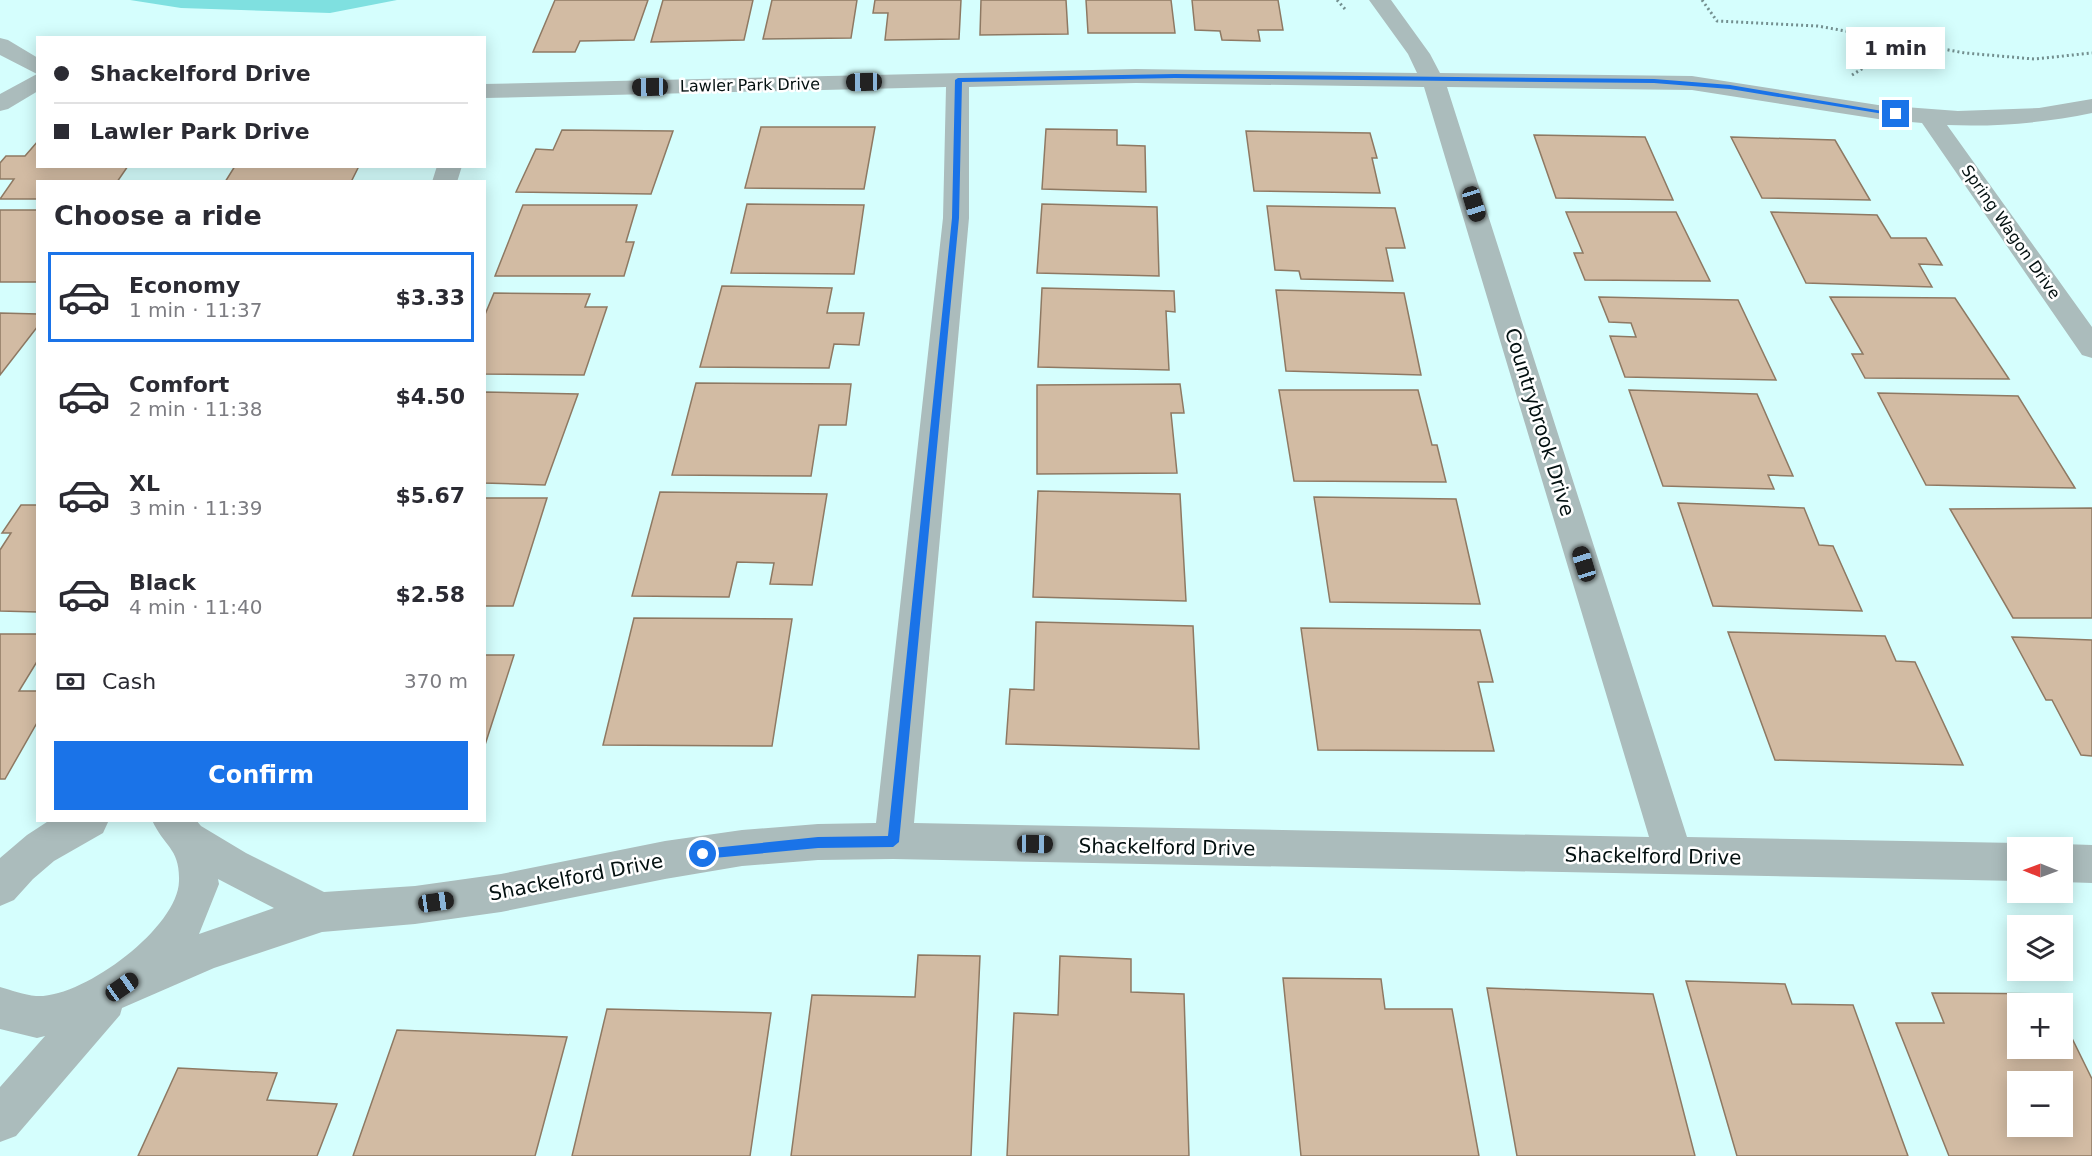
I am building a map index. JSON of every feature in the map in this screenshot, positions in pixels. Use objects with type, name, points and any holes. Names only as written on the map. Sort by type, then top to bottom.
[{"type":"street","name":"Countrybrook Drive","points":[[1380,0],[1404,29],[1432,79],[1446,114],[1674,856]]},
{"type":"street","points":[[0,45],[36,67]]},
{"type":"street","name":"Lawler Park Drive","points":[[486,91],[1156,76],[1692,83],[1769,92],[1879,112],[1929,117],[2006,118],[2041,115],[2092,106]]},
{"type":"street","points":[[893,842],[956,218],[958,80]]},
{"type":"street","points":[[0,104],[36,82]]},
{"type":"street","name":"Spring Wagon Drive","points":[[1929,117],[2092,348]]},
{"type":"street","points":[[0,859],[73,827]]},
{"type":"street","points":[[0,887],[22,862],[73,827]]},
{"type":"street","points":[[184,829],[232,866],[322,912]]},
{"type":"street","points":[[0,1120],[117,990],[154,961],[187,916],[194,901],[200,872],[184,829]]},
{"type":"street","name":"Shackelford Drive","points":[[117,990],[211,949],[322,912],[415,905],[501,893],[665,860],[741,848],[818,842],[2007,862]]},
{"type":"street","points":[[2073,863],[2092,864]]},
{"type":"street","points":[[0,1008],[16,1014],[50,1015],[86,1006],[117,990]]},
{"type":"path","points":[[1702,0],[1717,21],[1818,26],[1883,38]]},
{"type":"shaded area","points":[[130,0],[397,0],[330,13],[181,8]]},
{"type":"building","points":[[555,0],[648,0],[634,40],[580,41],[575,52],[533,52]]},
{"type":"building","points":[[663,0],[753,0],[744,40],[651,42]]},
{"type":"building","points":[[772,0],[857,0],[851,38],[763,39]]},
{"type":"building","points":[[875,0],[961,0],[959,39],[885,40],[888,13],[873,13]]},
{"type":"building","points":[[981,0],[1066,0],[1068,34],[980,35]]},
{"type":"building","points":[[1086,0],[1171,0],[1175,33],[1088,33]]},
{"type":"building","points":[[1192,0],[1278,0],[1283,30],[1258,30],[1260,41],[1222,40],[1220,31],[1195,30]]},
{"type":"building","points":[[761,127],[875,127],[864,189],[745,188]]},
{"type":"building","points":[[1046,129],[1117,130],[1117,145],[1145,146],[1146,192],[1042,189]]},
{"type":"building","points":[[562,130],[673,131],[651,194],[516,192],[536,149],[553,150]]},
{"type":"building","points":[[1246,131],[1370,133],[1377,158],[1372,158],[1380,193],[1254,191]]},
{"type":"building","points":[[1534,135],[1645,137],[1673,200],[1556,198]]},
{"type":"building","points":[[1731,137],[1835,140],[1870,200],[1762,198]]},
{"type":"building","points":[[36,143],[36,168],[127,168],[118,180],[36,180],[36,199],[0,199],[14,179],[0,179],[0,163],[6,156],[25,156]]},
{"type":"building","points":[[234,168],[358,168],[352,180],[226,180]]},
{"type":"building","points":[[747,204],[864,205],[854,274],[731,273]]},
{"type":"building","points":[[1042,204],[1157,207],[1159,276],[1037,273]]},
{"type":"building","points":[[523,205],[637,205],[626,242],[634,242],[624,276],[495,276]]},
{"type":"building","points":[[1267,206],[1395,208],[1405,248],[1386,248],[1393,281],[1301,279],[1299,271],[1275,270]]},
{"type":"building","points":[[0,210],[36,210],[36,282],[0,282]]},
{"type":"building","points":[[1566,212],[1676,212],[1710,281],[1585,280],[1574,253],[1583,253]]},
{"type":"building","points":[[1771,212],[1877,215],[1891,238],[1926,238],[1942,265],[1919,264],[1932,287],[1806,283]]},
{"type":"building","points":[[722,286],[832,288],[827,313],[864,313],[859,345],[834,344],[829,368],[700,367]]},
{"type":"building","points":[[1042,288],[1174,291],[1175,312],[1166,311],[1169,370],[1038,367]]},
{"type":"building","points":[[1276,290],[1404,293],[1421,375],[1286,371]]},
{"type":"building","points":[[494,293],[590,294],[585,307],[607,307],[584,375],[486,374],[486,312]]},
{"type":"building","points":[[1599,297],[1738,300],[1776,380],[1625,377],[1610,336],[1636,337],[1631,323],[1609,322]]},
{"type":"building","points":[[1830,297],[1955,298],[2009,379],[1865,378],[1852,354],[1863,354]]},
{"type":"building","points":[[0,313],[36,314],[36,329],[0,375]]},
{"type":"building","points":[[696,383],[851,384],[846,425],[819,425],[811,476],[672,475]]},
{"type":"building","points":[[1180,384],[1184,413],[1171,413],[1177,473],[1037,474],[1037,385]]},
{"type":"building","points":[[1279,390],[1418,390],[1432,445],[1437,445],[1446,482],[1294,481]]},
{"type":"building","points":[[1629,390],[1757,394],[1793,476],[1768,475],[1774,489],[1663,486]]},
{"type":"building","points":[[486,392],[578,394],[545,485],[486,483]]},
{"type":"building","points":[[1878,393],[2018,396],[2075,488],[1926,485]]},
{"type":"building","points":[[1038,491],[1180,494],[1186,601],[1033,597]]},
{"type":"building","points":[[660,492],[827,494],[812,585],[770,584],[774,563],[737,562],[729,597],[632,596]]},
{"type":"building","points":[[1314,497],[1456,499],[1480,604],[1330,602]]},
{"type":"building","points":[[486,498],[547,498],[513,606],[486,606]]},
{"type":"building","points":[[1678,503],[1804,508],[1819,545],[1833,546],[1862,611],[1713,606]]},
{"type":"building","points":[[21,505],[36,505],[36,612],[0,611],[0,550],[11,533],[2,533]]},
{"type":"building","points":[[2092,508],[2092,618],[2013,618],[1950,509]]},
{"type":"building","points":[[634,618],[792,619],[772,746],[603,745]]},
{"type":"building","points":[[1036,622],[1193,626],[1199,749],[1006,744],[1010,689],[1034,690]]},
{"type":"building","points":[[1301,628],[1480,630],[1493,682],[1478,682],[1494,751],[1318,750]]},
{"type":"building","points":[[1728,632],[1885,636],[1896,661],[1915,662],[1963,765],[1775,760]]},
{"type":"building","points":[[0,634],[36,634],[36,663],[19,691],[36,691],[36,725],[5,779],[0,779]]},
{"type":"building","points":[[2012,637],[2092,640],[2092,756],[2081,755],[2052,700],[2046,700]]},
{"type":"building","points":[[486,655],[514,655],[486,742]]},
{"type":"building","points":[[918,955],[980,956],[971,1156],[791,1156],[812,995],[915,997]]},
{"type":"building","points":[[1060,956],[1131,959],[1131,992],[1184,994],[1189,1156],[1007,1156],[1014,1013],[1058,1015]]},
{"type":"building","points":[[1283,978],[1381,979],[1385,1009],[1452,1009],[1479,1156],[1301,1156]]},
{"type":"building","points":[[1686,981],[1785,984],[1792,1004],[1853,1005],[1908,1156],[1737,1156]]},
{"type":"building","points":[[1487,988],[1653,994],[1695,1156],[1517,1156]]},
{"type":"building","points":[[1932,993],[2007,994],[2007,1059],[2073,1059],[2073,1040],[2092,1079],[2092,1156],[1949,1156],[1896,1023],[1944,1023]]},
{"type":"building","points":[[607,1009],[771,1013],[750,1156],[572,1156]]},
{"type":"building","points":[[397,1030],[567,1037],[535,1156],[353,1156]]},
{"type":"building","points":[[178,1068],[277,1073],[267,1100],[337,1104],[317,1156],[138,1156]]},
{"type":"route","points":[[703,854],[741,848],[818,842],[893,842],[956,218],[958,80],[1175,76],[1654,81],[1769,92],[1844,107],[1896,114]]}]
